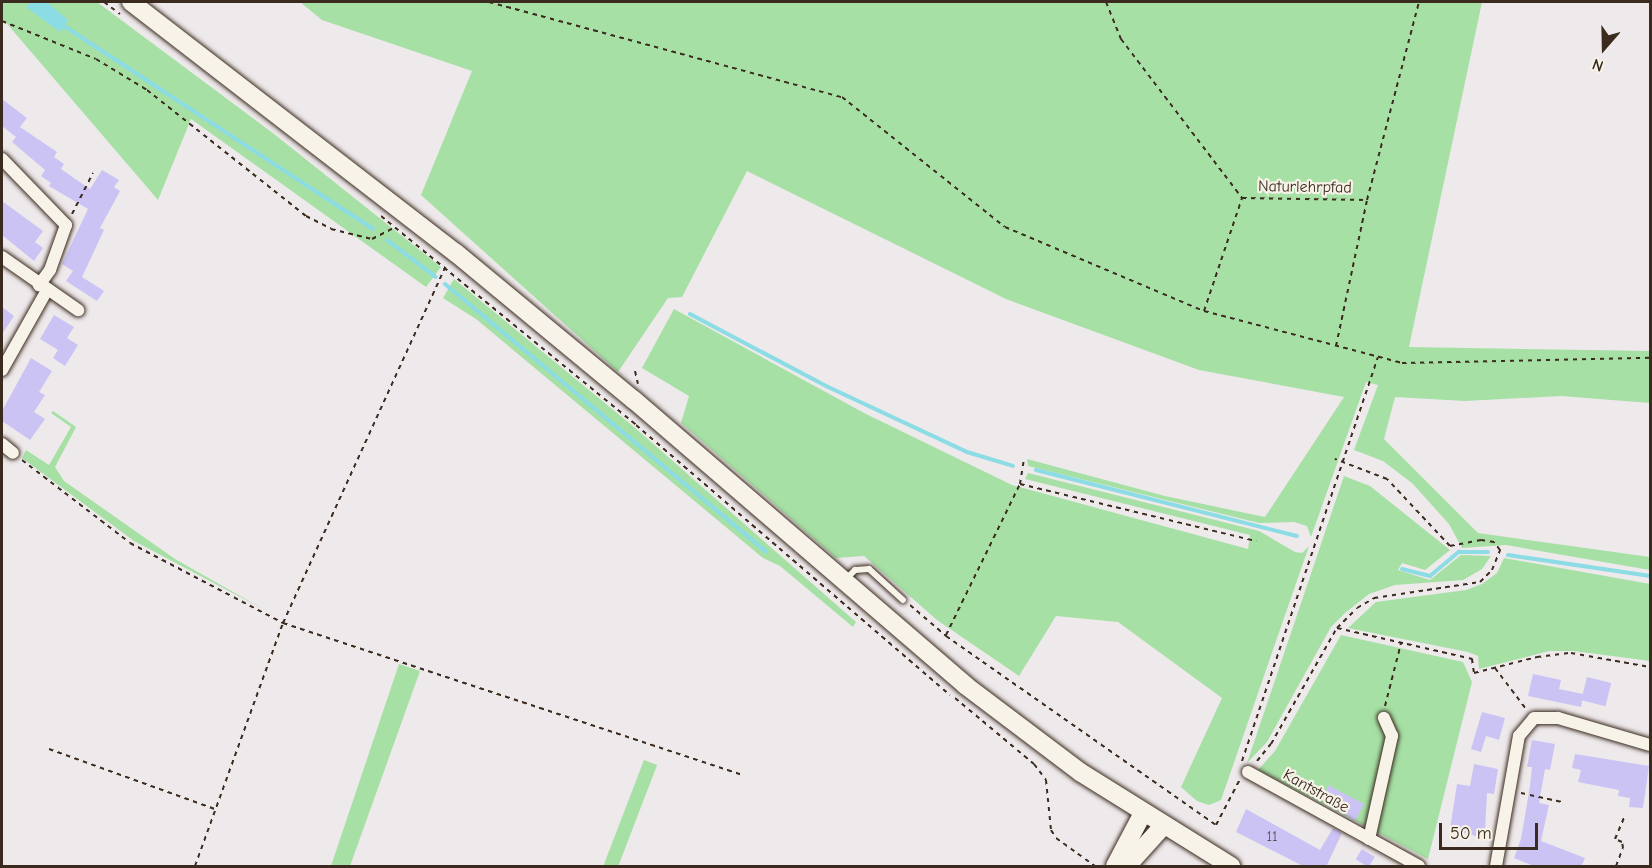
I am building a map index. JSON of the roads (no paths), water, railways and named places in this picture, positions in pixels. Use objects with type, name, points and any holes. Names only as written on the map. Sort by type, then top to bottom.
[{"type":"main road","points":[[127,8],[456,253],[634,400],[965,685],[1080,772],[1231,867]]},
{"type":"main road","points":[[1114,867],[1143,813]]},
{"type":"main road","points":[[1127,867],[1163,826]]},
{"type":"street","points":[[2,159],[66,225],[43,288],[2,370]]},
{"type":"street","points":[[2,257],[43,288],[78,310]]},
{"type":"street","points":[[2,444],[13,453]]},
{"type":"street","name":"Kantstraße","points":[[1369,839],[1392,736],[1384,718]]},
{"type":"street","points":[[1496,867],[1512,791],[1520,736],[1530,721],[1558,718],[1650,745]]},
{"type":"street","name":"Kantstraße","points":[[1248,772],[1419,867]]},
{"type":"lane","points":[[844,581],[855,570],[869,569],[903,600]]},
{"type":"water","points":[[31,2],[47,2],[68,20],[60,32],[26,7]]},
{"type":"waterway","points":[[61,24],[373,229]]},
{"type":"waterway","points":[[387,240],[436,277]]},
{"type":"waterway","points":[[445,284],[766,551]]},
{"type":"waterway","points":[[690,314],[826,386],[967,452],[1013,466]]},
{"type":"waterway","points":[[1036,470],[1297,536]]},
{"type":"waterway","points":[[1402,569],[1430,576],[1459,552],[1488,552]]},
{"type":"waterway","points":[[1508,555],[1650,576]]}]
